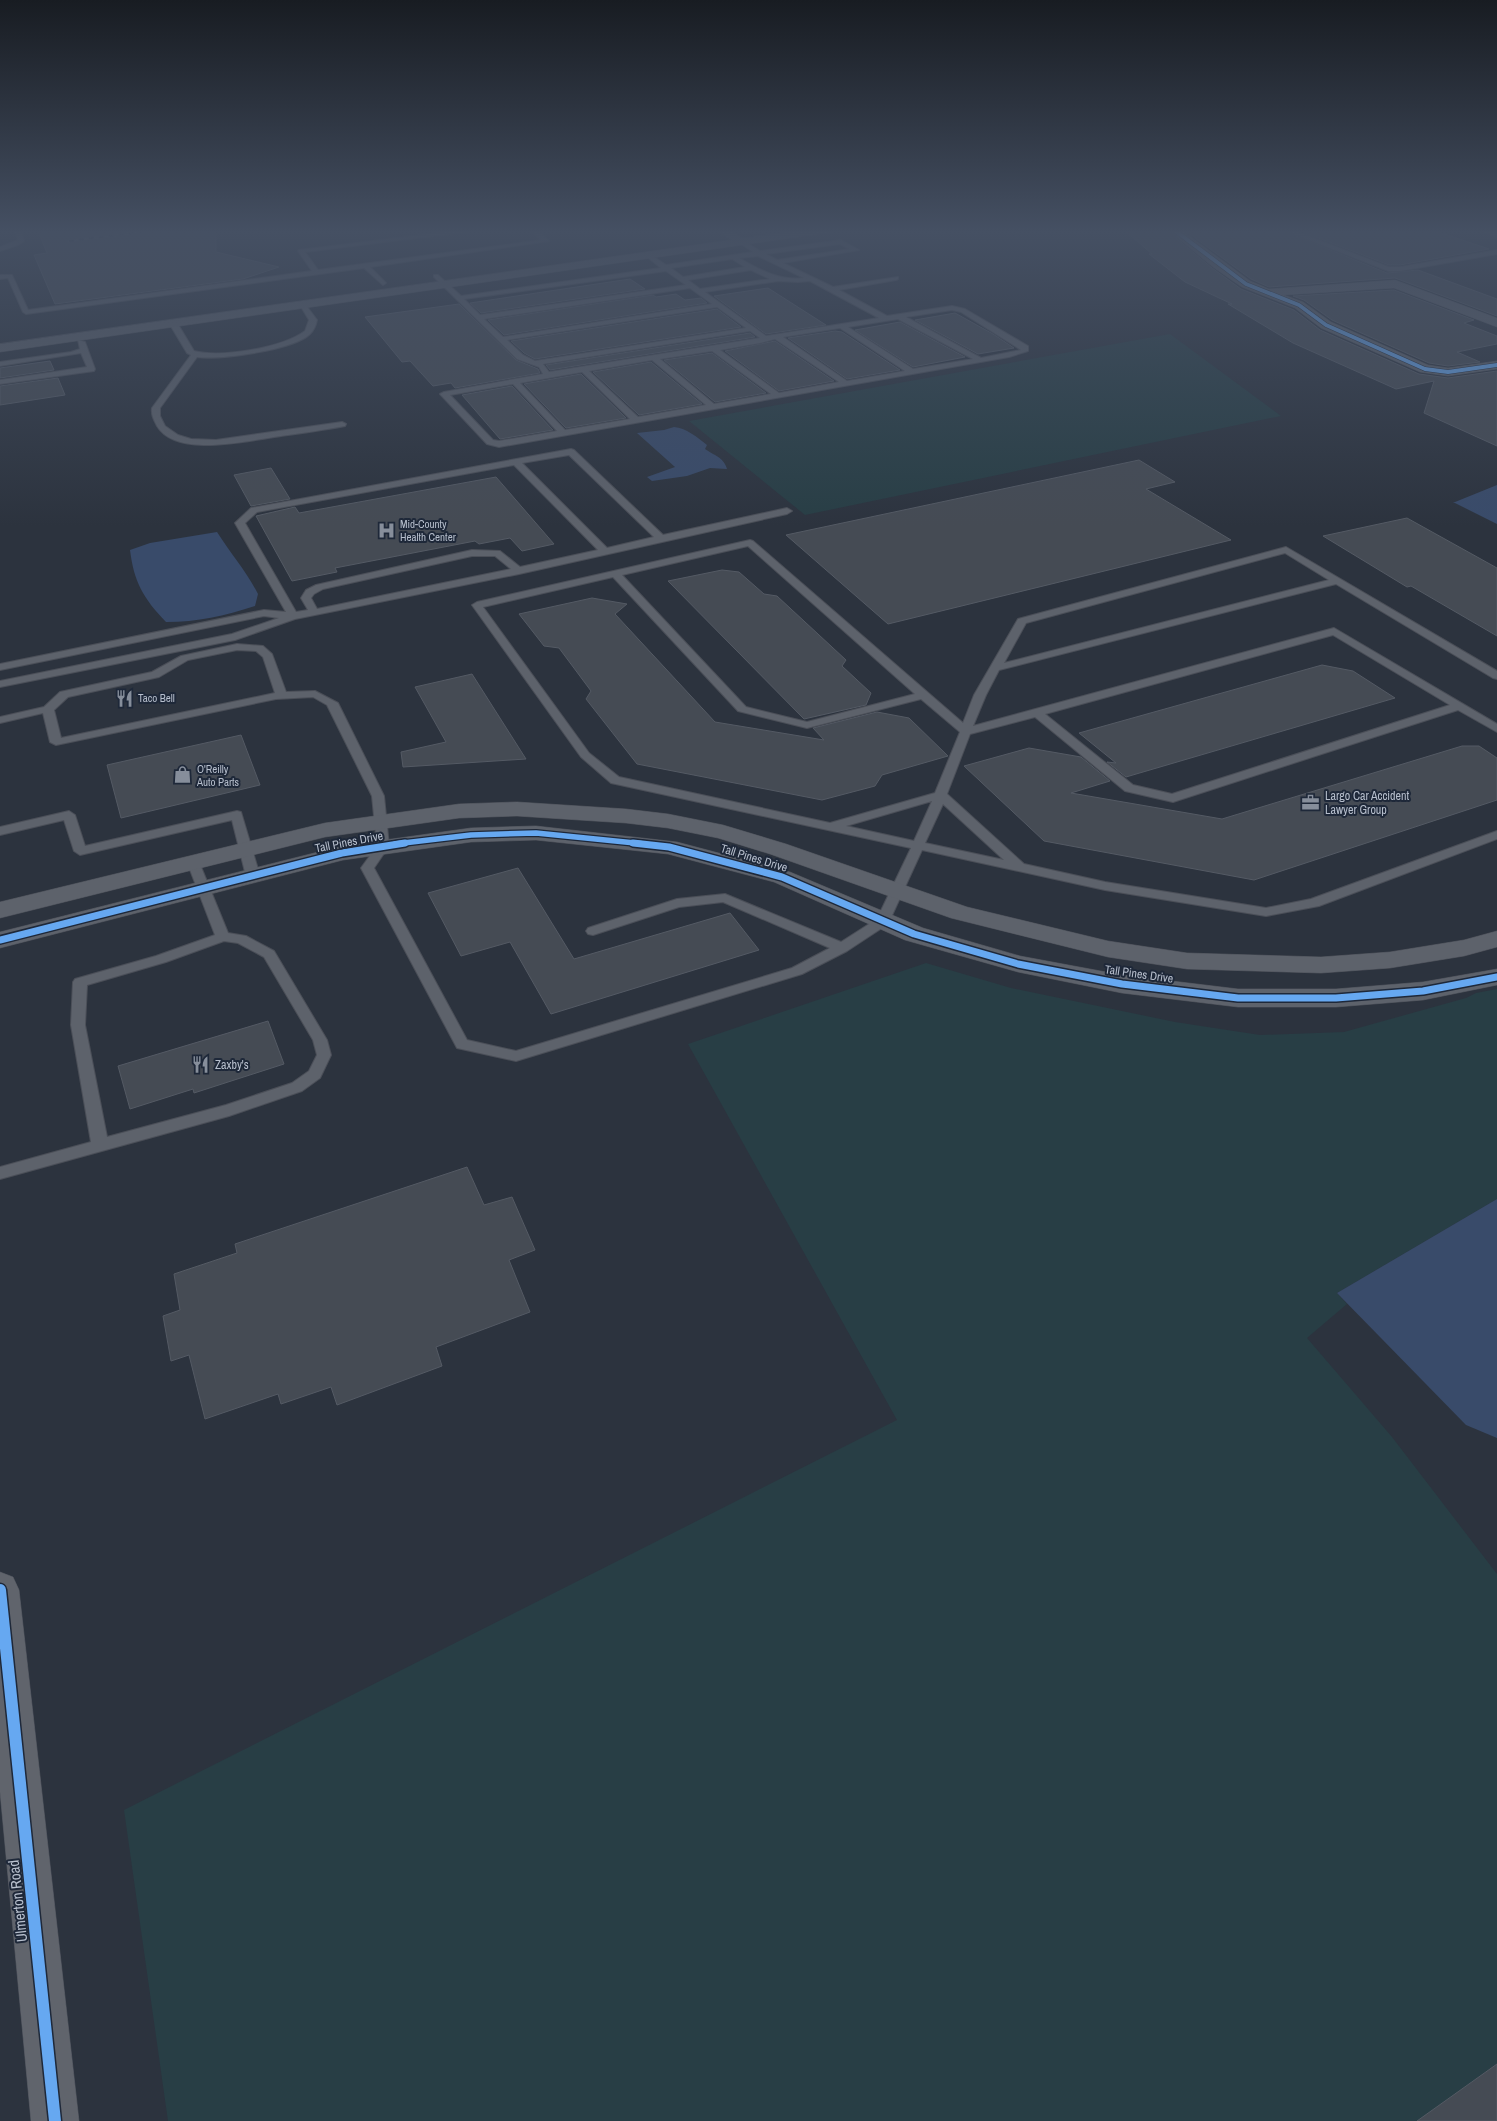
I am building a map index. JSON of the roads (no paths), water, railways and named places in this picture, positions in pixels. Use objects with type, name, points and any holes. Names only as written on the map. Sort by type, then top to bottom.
[{"type":"main road","points":[[0,337],[64,328]]},
{"type":"main road","points":[[0,348],[140,328]]},
{"type":"main road","name":"Ulmerton Road","points":[[0,1590],[55,2121]]},
{"type":"street","points":[[1333,328],[1424,369],[1448,372],[1497,365]]},
{"type":"street","name":"Tall Pines Drive","points":[[0,910],[325,830],[460,811],[517,809],[568,811],[668,821],[723,832],[778,849],[960,913],[1108,949],[1187,961],[1322,965],[1380,961],[1464,948],[1497,939]]},
{"type":"street","name":"Tall Pines Drive","points":[[0,940],[342,853],[471,835],[536,833],[669,846],[782,877],[914,934],[1018,964],[1122,984],[1238,998],[1336,998],[1423,991],[1497,977]]},
{"type":"lane","points":[[176,328],[191,353],[195,355],[217,355],[274,347],[303,337],[311,328]]},
{"type":"lane","points":[[491,328],[520,357],[542,366],[547,375]]},
{"type":"lane","points":[[501,338],[567,328]]},
{"type":"lane","points":[[823,328],[765,338],[760,341],[547,375],[444,394],[490,442],[499,444],[1024,352],[1025,348],[992,328]]},
{"type":"lane","points":[[845,328],[912,372]]},
{"type":"lane","points":[[920,328],[980,360]]},
{"type":"lane","points":[[534,363],[750,329],[765,338]]},
{"type":"lane","points":[[776,336],[846,384]]},
{"type":"lane","points":[[0,382],[91,369],[79,337]]},
{"type":"lane","points":[[714,349],[778,396]]},
{"type":"lane","points":[[0,364],[72,354],[84,350]]},
{"type":"lane","points":[[195,355],[185,365],[174,385],[156,408],[160,425],[177,438],[195,442],[216,443],[342,424]]},
{"type":"lane","points":[[654,358],[713,407]]},
{"type":"lane","points":[[583,369],[637,421]]},
{"type":"lane","points":[[515,382],[564,434]]},
{"type":"lane","points":[[293,616],[240,523],[254,510],[570,452],[660,538]]},
{"type":"lane","points":[[516,462],[605,551]]},
{"type":"lane","points":[[0,684],[235,637],[293,616],[519,571],[787,511]]},
{"type":"lane","points":[[966,732],[750,543],[477,605],[584,755],[615,780],[1105,886],[1266,912],[1314,903],[1497,835]]},
{"type":"lane","points":[[48,709],[56,742],[281,695],[315,694],[332,703],[378,796],[382,846],[367,868],[462,1044],[516,1056],[796,971],[842,948],[883,921],[941,795],[980,695],[1022,621],[1286,550],[1497,676]]},
{"type":"lane","points":[[314,612],[306,598],[310,592],[320,587],[472,552],[497,553],[519,571]]},
{"type":"lane","points":[[616,574],[742,709],[807,725],[924,696]]},
{"type":"lane","points":[[996,668],[1337,581]]},
{"type":"lane","points":[[0,667],[264,613],[293,616]]},
{"type":"lane","points":[[966,732],[1334,631],[1497,729]]},
{"type":"lane","points":[[0,720],[48,709],[64,694],[155,675],[185,658],[236,647],[259,648],[268,656],[281,695]]},
{"type":"lane","points":[[1037,713],[1129,788],[1174,798],[1459,706]]},
{"type":"lane","points":[[831,827],[941,795]]},
{"type":"lane","points":[[941,795],[1020,868]]},
{"type":"lane","points":[[0,831],[69,816],[80,851],[237,816],[253,876]]},
{"type":"lane","points":[[193,862],[223,937]]},
{"type":"lane","points":[[592,931],[678,903],[725,898],[842,948]]},
{"type":"lane","points":[[0,1172],[230,1110],[297,1087],[315,1074],[324,1055],[320,1040],[269,954],[241,939],[223,937],[161,959],[80,982],[78,1025],[100,1145]]},
{"type":"water","points":[[674,427],[687,431],[707,445],[705,449],[721,459],[727,469],[710,468],[687,476],[652,481],[647,477],[675,467],[637,433]]},
{"type":"water","points":[[1497,485],[1497,524],[1453,502],[1455,502]]},
{"type":"water","points":[[217,532],[258,594],[255,606],[211,618],[166,622],[151,605],[137,581],[130,550],[150,543]]},
{"type":"water","points":[[1497,1199],[1497,1438],[1466,1425],[1337,1293]]},
{"type":"place","name":"Mid-County Health Center","points":[[386,530]]},
{"type":"place","name":"Taco Bell","points":[[124,698]]},
{"type":"place","name":"O'Reilly Auto Parts","points":[[183,775]]},
{"type":"place","name":"Largo Car Accident Lawyer Group","points":[[1311,803]]},
{"type":"place","name":"Zaxby's","points":[[201,1065]]}]
